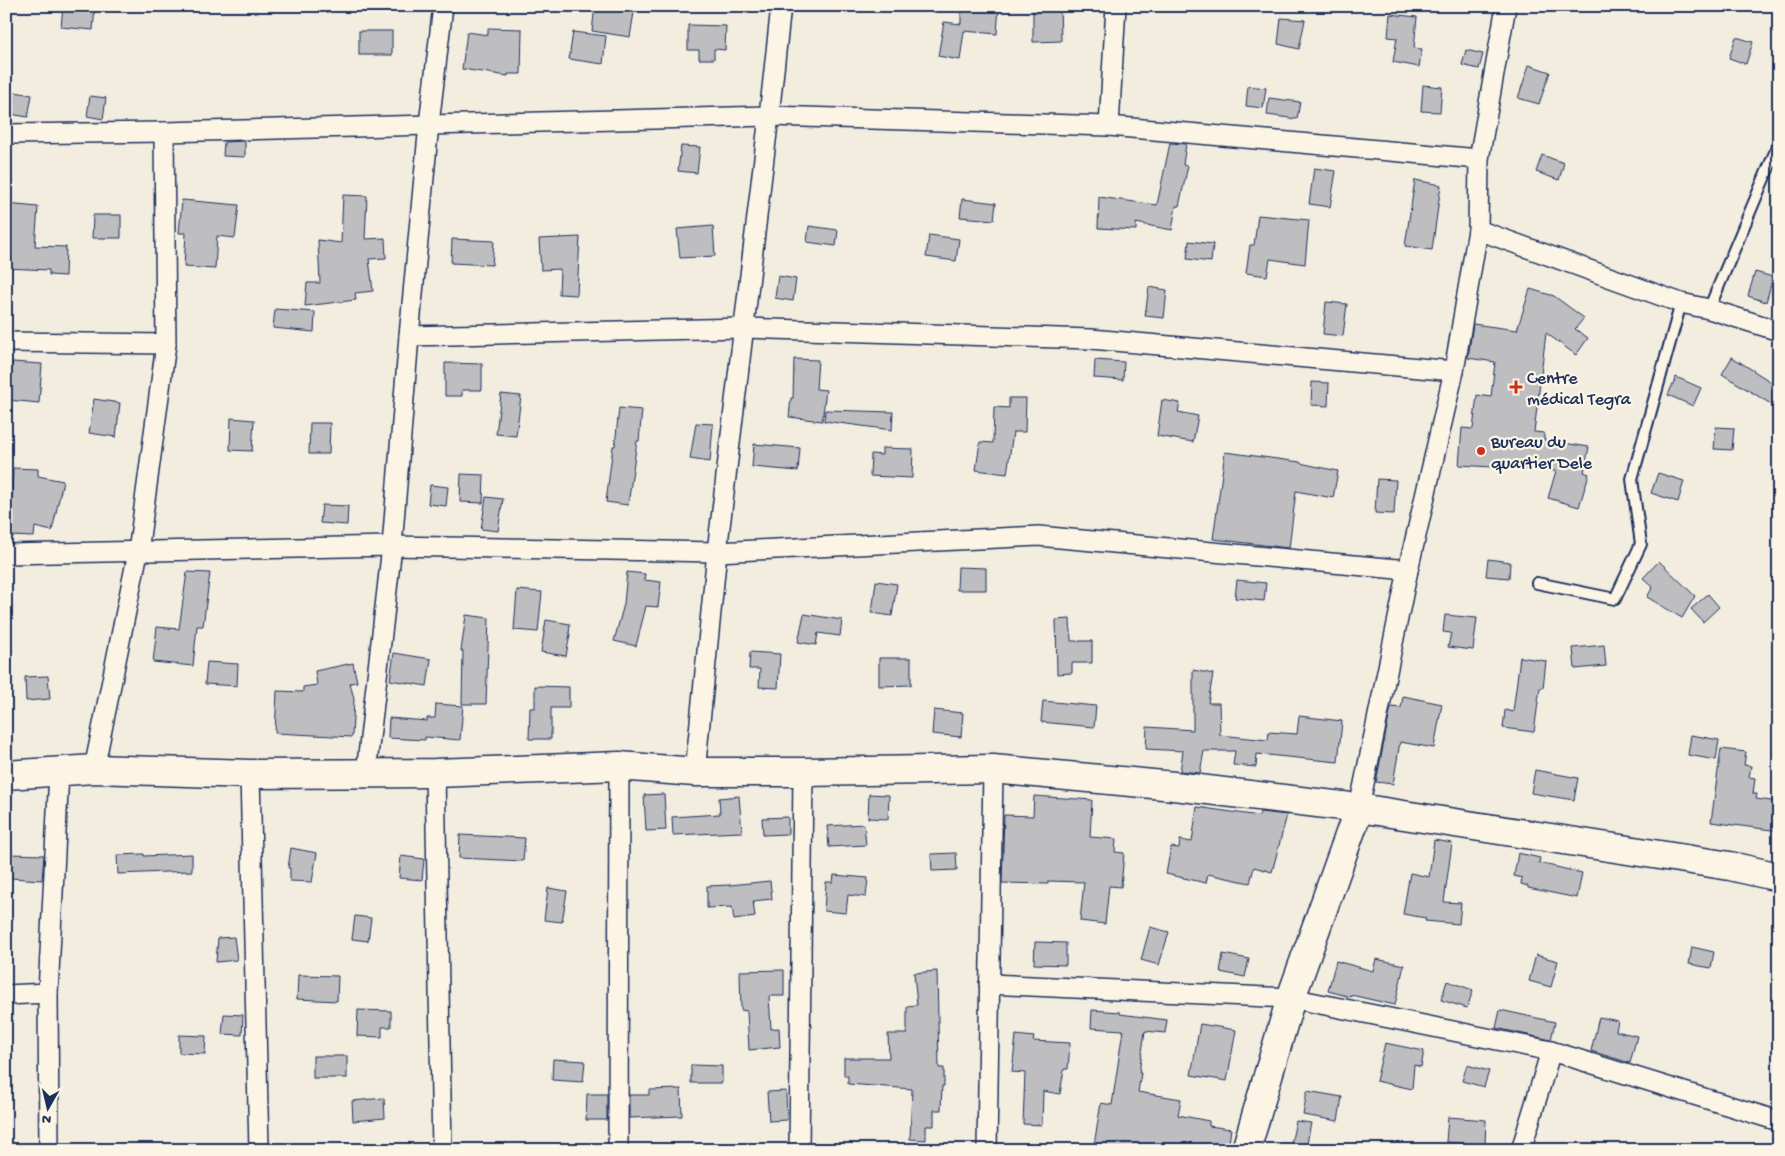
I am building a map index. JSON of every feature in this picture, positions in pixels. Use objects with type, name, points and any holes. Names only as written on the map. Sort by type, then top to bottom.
[{"type":"main road","points":[[6,775],[94,769],[250,774],[435,773],[619,766],[695,772],[993,769],[1174,786],[1359,808],[1730,866],[1779,877]]},
{"type":"main road","points":[[1246,1150],[1291,998],[1359,808]]},
{"type":"street","points":[[366,773],[392,546],[429,124],[443,6]]},
{"type":"street","points":[[695,772],[717,552],[769,116],[780,6]]},
{"type":"street","points":[[1109,126],[1116,6]]},
{"type":"street","points":[[1359,808],[1408,570],[1454,371],[1478,230],[1479,159],[1506,6]]},
{"type":"street","points":[[6,134],[164,132],[769,116],[1109,126],[1479,159]]},
{"type":"street","points":[[94,769],[138,552],[166,344],[164,132]]},
{"type":"street","points":[[1478,230],[1681,303],[1709,309],[1779,332]]},
{"type":"street","points":[[409,336],[743,328],[1091,339],[1454,371]]},
{"type":"street","points":[[6,342],[166,344]]},
{"type":"street","points":[[6,554],[392,546],[717,552],[1038,536],[1408,570]]},
{"type":"street","points":[[618,1150],[619,766]]},
{"type":"street","points":[[986,1150],[993,769]]},
{"type":"street","points":[[49,1150],[48,993],[59,772]]},
{"type":"street","points":[[798,1150],[802,772]]},
{"type":"street","points":[[435,773],[442,1150]]},
{"type":"street","points":[[250,774],[259,1150]]},
{"type":"street","points":[[989,984],[1291,998],[1551,1051],[1772,1119]]},
{"type":"street","points":[[6,995],[48,993]]},
{"type":"street","points":[[1521,1150],[1551,1051]]},
{"type":"lane","points":[[1709,309],[1779,143]]},
{"type":"lane","points":[[1537,583],[1615,599],[1640,544],[1632,479],[1681,303]]},
{"type":"building","points":[[63,6],[95,8],[93,30],[61,27]]},
{"type":"building","points":[[595,6],[635,6],[630,37],[592,31]]},
{"type":"building","points":[[961,6],[999,6],[997,34],[964,31],[960,60],[938,56],[944,22],[961,24]]},
{"type":"building","points":[[1033,6],[1060,6],[1061,41],[1033,42]]},
{"type":"building","points":[[1390,14],[1417,17],[1414,48],[1422,49],[1419,67],[1393,62],[1397,38],[1388,37]]},
{"type":"building","points":[[1281,18],[1305,20],[1299,49],[1278,44]]},
{"type":"building","points":[[688,25],[726,26],[725,50],[714,49],[714,59],[699,59],[699,50],[688,50]]},
{"type":"building","points":[[488,28],[522,29],[521,74],[508,74],[508,76],[462,69],[467,32],[488,35]]},
{"type":"building","points":[[359,31],[392,31],[392,55],[359,55]]},
{"type":"building","points":[[573,32],[606,36],[603,64],[569,59]]},
{"type":"building","points":[[1736,37],[1753,42],[1746,64],[1729,58]]},
{"type":"building","points":[[1466,50],[1483,54],[1479,69],[1462,65]]},
{"type":"building","points":[[1529,65],[1550,72],[1539,104],[1518,98]]},
{"type":"building","points":[[1423,85],[1442,87],[1440,112],[1421,111]]},
{"type":"building","points":[[1248,86],[1266,88],[1263,108],[1246,106]]},
{"type":"building","points":[[15,92],[32,95],[28,117],[10,114]]},
{"type":"building","points":[[90,96],[106,98],[103,119],[87,116]]},
{"type":"building","points":[[1269,98],[1300,102],[1297,119],[1267,115]]},
{"type":"building","points":[[245,141],[245,157],[223,156],[224,142]]},
{"type":"building","points":[[1170,143],[1186,144],[1183,165],[1188,166],[1179,206],[1176,206],[1172,230],[1136,223],[1136,230],[1098,228],[1099,197],[1157,205]]},
{"type":"building","points":[[681,146],[700,147],[697,173],[678,171]]},
{"type":"building","points":[[1542,155],[1564,163],[1559,180],[1536,172]]},
{"type":"building","points":[[1314,168],[1336,171],[1330,207],[1309,204]]},
{"type":"building","points":[[1415,180],[1441,185],[1432,250],[1405,246]]},
{"type":"building","points":[[343,195],[367,196],[365,239],[385,238],[386,258],[369,259],[373,291],[355,293],[356,300],[305,306],[307,283],[320,283],[318,240],[341,243]]},
{"type":"building","points":[[962,199],[996,203],[994,220],[960,217]]},
{"type":"building","points":[[182,200],[239,205],[235,238],[217,236],[215,269],[184,267],[186,233],[179,233]]},
{"type":"building","points":[[6,204],[38,207],[35,246],[66,247],[65,276],[49,275],[49,270],[6,268],[8,238],[6,238]]},
{"type":"building","points":[[93,215],[121,215],[121,238],[92,238]]},
{"type":"building","points":[[1258,215],[1309,220],[1305,264],[1270,259],[1267,276],[1246,273],[1250,245],[1254,245]]},
{"type":"building","points":[[713,226],[715,256],[680,258],[677,229]]},
{"type":"building","points":[[809,226],[838,230],[836,246],[807,242]]},
{"type":"building","points":[[929,235],[959,239],[956,261],[926,257]]},
{"type":"building","points":[[580,237],[577,295],[559,294],[560,269],[541,270],[539,239]]},
{"type":"building","points":[[452,239],[494,241],[492,265],[451,263]]},
{"type":"building","points":[[1189,241],[1213,244],[1211,262],[1187,259]]},
{"type":"building","points":[[1755,272],[1773,277],[1766,302],[1748,296]]},
{"type":"building","points":[[778,276],[796,279],[793,301],[775,298]]},
{"type":"building","points":[[1149,287],[1167,290],[1164,318],[1145,316]]},
{"type":"building","points":[[1530,289],[1554,296],[1584,318],[1575,329],[1588,338],[1576,355],[1546,333],[1534,432],[1544,433],[1544,440],[1589,447],[1584,472],[1589,474],[1579,507],[1548,498],[1556,471],[1459,465],[1462,428],[1473,429],[1477,395],[1491,397],[1495,362],[1468,358],[1473,324],[1517,330]]},
{"type":"building","points":[[1326,302],[1347,304],[1343,336],[1323,334]]},
{"type":"building","points":[[275,309],[315,312],[314,332],[273,328]]},
{"type":"building","points":[[1732,357],[1779,387],[1779,409],[1722,374]]},
{"type":"building","points":[[794,359],[818,360],[816,389],[826,390],[822,421],[789,417],[791,398],[793,398]]},
{"type":"building","points":[[1095,360],[1124,362],[1123,380],[1094,378]]},
{"type":"building","points":[[12,362],[42,364],[39,403],[8,400]]},
{"type":"building","points":[[445,363],[482,364],[482,390],[462,390],[462,396],[445,396]]},
{"type":"building","points":[[1676,377],[1701,388],[1693,406],[1668,395]]},
{"type":"building","points":[[1312,382],[1329,383],[1328,406],[1311,405]]},
{"type":"building","points":[[501,394],[521,396],[516,436],[496,434]]},
{"type":"building","points":[[1009,398],[1026,398],[1025,432],[1013,432],[1007,474],[976,470],[980,442],[993,443],[994,407],[1009,408]]},
{"type":"building","points":[[94,399],[120,403],[116,437],[89,433]]},
{"type":"building","points":[[1162,400],[1180,403],[1178,412],[1198,416],[1193,442],[1157,436]]},
{"type":"building","points":[[619,408],[642,410],[639,441],[637,441],[628,505],[606,502]]},
{"type":"building","points":[[825,410],[893,412],[892,430],[824,421]]},
{"type":"building","points":[[231,418],[254,420],[252,451],[230,450]]},
{"type":"building","points":[[310,423],[330,423],[329,454],[309,454]]},
{"type":"building","points":[[696,423],[713,424],[710,462],[690,459]]},
{"type":"building","points":[[1716,427],[1734,428],[1732,450],[1714,449]]},
{"type":"building","points":[[754,444],[800,448],[798,471],[752,467]]},
{"type":"building","points":[[882,448],[913,449],[912,478],[870,476],[871,454],[882,455]]},
{"type":"building","points":[[1225,452],[1300,462],[1338,471],[1333,498],[1296,491],[1289,548],[1213,539]]},
{"type":"building","points":[[13,468],[38,469],[38,476],[63,481],[52,531],[35,527],[34,537],[10,536]]},
{"type":"building","points":[[1658,473],[1684,481],[1678,502],[1651,493]]},
{"type":"building","points":[[461,474],[484,475],[483,503],[460,502]]},
{"type":"building","points":[[1377,479],[1396,480],[1394,514],[1375,513]]},
{"type":"building","points":[[430,485],[448,487],[446,506],[428,504]]},
{"type":"building","points":[[486,497],[503,499],[498,531],[481,529]]},
{"type":"building","points":[[322,505],[348,506],[347,525],[320,523]]},
{"type":"building","points":[[1488,559],[1510,562],[1509,578],[1486,576]]},
{"type":"building","points":[[1659,561],[1695,596],[1682,618],[1647,597],[1653,587],[1643,578]]},
{"type":"building","points":[[958,567],[986,568],[986,590],[957,590]]},
{"type":"building","points":[[187,572],[210,573],[203,626],[197,626],[193,666],[153,662],[157,627],[179,629]]},
{"type":"building","points":[[627,572],[645,574],[644,580],[661,582],[658,607],[646,606],[636,646],[614,641],[624,604]]},
{"type":"building","points":[[1237,580],[1266,583],[1264,601],[1235,598]]},
{"type":"building","points":[[876,581],[897,584],[892,616],[872,613]]},
{"type":"building","points":[[517,590],[542,592],[538,632],[514,630]]},
{"type":"building","points":[[1708,594],[1719,607],[1703,622],[1691,609]]},
{"type":"building","points":[[804,614],[842,620],[840,636],[818,633],[816,645],[798,642]]},
{"type":"building","points":[[466,615],[489,618],[486,704],[462,704],[463,651],[461,651]]},
{"type":"building","points":[[1445,615],[1477,618],[1473,650],[1448,647],[1451,633],[1443,632]]},
{"type":"building","points":[[1070,619],[1071,641],[1092,641],[1092,663],[1072,663],[1072,673],[1057,674],[1056,620]]},
{"type":"building","points":[[546,620],[570,624],[566,656],[541,652]]},
{"type":"building","points":[[1604,645],[1606,666],[1575,669],[1573,648]]},
{"type":"building","points":[[750,652],[780,654],[778,688],[759,687],[760,669],[749,669]]},
{"type":"building","points":[[394,653],[431,659],[427,686],[390,680]]},
{"type":"building","points":[[1520,657],[1546,661],[1543,688],[1540,688],[1534,732],[1503,728],[1505,710],[1513,712]]},
{"type":"building","points":[[879,658],[911,658],[911,685],[879,686]]},
{"type":"building","points":[[207,662],[238,664],[237,686],[205,684]]},
{"type":"building","points":[[353,663],[357,682],[350,683],[354,699],[352,737],[275,733],[277,691],[303,692],[303,687],[317,685],[315,671]]},
{"type":"building","points":[[1193,670],[1213,674],[1208,703],[1219,703],[1220,735],[1268,740],[1269,732],[1297,734],[1299,716],[1342,721],[1338,762],[1257,754],[1256,767],[1233,765],[1235,751],[1204,751],[1200,773],[1180,771],[1183,751],[1146,749],[1147,727],[1193,730]]},
{"type":"building","points":[[48,676],[50,699],[26,701],[25,677]]},
{"type":"building","points":[[535,686],[569,687],[569,708],[551,708],[551,739],[529,739],[530,708],[535,708]]},
{"type":"building","points":[[1403,696],[1442,704],[1434,748],[1400,742],[1393,784],[1376,782],[1391,707],[1401,708]]},
{"type":"building","points":[[1043,701],[1096,706],[1094,727],[1041,722]]},
{"type":"building","points":[[436,704],[463,706],[460,740],[425,737],[425,740],[388,738],[389,718],[427,721],[427,718],[435,718]]},
{"type":"building","points":[[934,710],[963,713],[961,737],[932,734]]},
{"type":"building","points":[[1691,735],[1719,740],[1716,760],[1688,755]]},
{"type":"building","points":[[1721,749],[1746,752],[1744,765],[1751,766],[1749,777],[1755,778],[1753,794],[1757,794],[1756,799],[1779,802],[1779,831],[1711,822]]},
{"type":"building","points":[[1535,770],[1578,778],[1574,800],[1531,793]]},
{"type":"building","points":[[664,794],[666,830],[646,831],[644,795]]},
{"type":"building","points":[[869,794],[889,795],[888,819],[868,818]]},
{"type":"building","points":[[739,796],[742,832],[673,835],[672,817],[720,814],[719,798]]},
{"type":"building","points":[[1034,796],[1092,800],[1090,837],[1116,839],[1115,852],[1124,853],[1121,887],[1109,886],[1105,924],[1080,921],[1084,882],[1048,881],[1048,884],[1002,883],[1004,815],[1033,816]]},
{"type":"building","points":[[1197,807],[1259,816],[1260,812],[1287,815],[1272,872],[1254,867],[1250,883],[1208,874],[1206,883],[1166,874],[1171,847],[1179,848],[1180,840],[1192,842]]},
{"type":"building","points":[[788,817],[788,834],[763,835],[762,818]]},
{"type":"building","points":[[864,824],[866,845],[829,847],[827,826]]},
{"type":"building","points":[[460,835],[525,838],[523,861],[459,858]]},
{"type":"building","points":[[1434,840],[1452,843],[1444,902],[1461,903],[1459,924],[1425,921],[1426,918],[1403,914],[1410,873],[1429,877]]},
{"type":"building","points":[[291,848],[317,853],[312,882],[290,881],[290,868],[288,868]]},
{"type":"building","points":[[956,853],[957,870],[932,871],[931,854]]},
{"type":"building","points":[[1518,853],[1540,858],[1539,863],[1582,873],[1577,898],[1528,888],[1528,886],[1521,884],[1522,878],[1514,876]]},
{"type":"building","points":[[10,854],[44,855],[42,880],[10,878]]},
{"type":"building","points":[[144,854],[144,856],[192,854],[192,871],[118,874],[117,855]]},
{"type":"building","points":[[401,856],[424,859],[422,880],[399,878]]},
{"type":"building","points":[[834,875],[868,878],[866,897],[848,895],[846,913],[824,911],[826,882],[833,882]]},
{"type":"building","points":[[770,881],[772,899],[753,901],[755,917],[734,920],[732,907],[707,908],[707,886]]},
{"type":"building","points":[[548,888],[567,891],[562,922],[544,920]]},
{"type":"building","points":[[355,916],[371,918],[368,941],[352,939]]},
{"type":"building","points":[[1150,927],[1169,932],[1159,965],[1141,960]]},
{"type":"building","points":[[234,937],[237,960],[216,962],[218,938]]},
{"type":"building","points":[[1035,942],[1066,943],[1066,965],[1034,964]]},
{"type":"building","points":[[1692,947],[1714,952],[1711,968],[1689,964]]},
{"type":"building","points":[[1223,954],[1249,959],[1245,977],[1220,972]]},
{"type":"building","points":[[1536,955],[1558,961],[1551,987],[1529,981]]},
{"type":"building","points":[[1376,959],[1404,965],[1395,1005],[1328,991],[1336,961],[1373,971]]},
{"type":"building","points":[[784,970],[784,996],[769,996],[771,1029],[779,1028],[780,1047],[749,1050],[747,1011],[741,1010],[740,971]]},
{"type":"building","points":[[937,971],[939,1068],[944,1068],[941,1110],[934,1110],[934,1126],[926,1126],[926,1140],[910,1139],[912,1089],[848,1084],[848,1076],[844,1076],[844,1058],[889,1058],[888,1034],[907,1034],[907,1006],[917,1005],[914,973]]},
{"type":"building","points":[[298,975],[338,976],[337,1001],[297,999]]},
{"type":"building","points":[[1447,981],[1473,990],[1467,1008],[1441,1000]]},
{"type":"building","points":[[358,1010],[391,1011],[391,1027],[382,1027],[382,1037],[357,1036]]},
{"type":"building","points":[[1092,1010],[1120,1012],[1120,1014],[1167,1020],[1165,1033],[1145,1031],[1138,1092],[1181,1099],[1178,1115],[1209,1121],[1209,1126],[1231,1129],[1228,1150],[1095,1150],[1097,1145],[1094,1145],[1101,1103],[1112,1105],[1123,1030],[1091,1028]]},
{"type":"building","points":[[1500,1010],[1555,1022],[1551,1040],[1496,1028]]},
{"type":"building","points":[[224,1014],[243,1015],[242,1035],[222,1034]]},
{"type":"building","points":[[1599,1017],[1618,1021],[1616,1031],[1637,1036],[1630,1063],[1591,1051]]},
{"type":"building","points":[[1200,1024],[1236,1030],[1227,1081],[1191,1075]]},
{"type":"building","points":[[179,1035],[206,1036],[205,1054],[179,1053]]},
{"type":"building","points":[[1016,1035],[1034,1037],[1033,1041],[1070,1043],[1068,1069],[1064,1069],[1060,1094],[1043,1091],[1042,1125],[1023,1124],[1025,1073],[1012,1072]]},
{"type":"building","points":[[1385,1043],[1424,1051],[1421,1067],[1414,1065],[1412,1089],[1376,1081]]},
{"type":"building","points":[[313,1056],[347,1056],[347,1078],[313,1078]]},
{"type":"building","points":[[553,1059],[585,1061],[583,1082],[552,1080]]},
{"type":"building","points":[[691,1065],[722,1066],[722,1083],[691,1083]]},
{"type":"building","points":[[1467,1065],[1489,1071],[1484,1087],[1462,1081]]},
{"type":"building","points":[[681,1089],[682,1116],[629,1118],[629,1095],[649,1095],[649,1090]]},
{"type":"building","points":[[786,1091],[787,1120],[769,1121],[767,1092]]},
{"type":"building","points":[[1307,1091],[1342,1097],[1338,1121],[1303,1115]]},
{"type":"building","points":[[587,1094],[607,1094],[607,1120],[586,1120]]},
{"type":"building","points":[[384,1098],[385,1118],[353,1121],[352,1101]]},
{"type":"building","points":[[1448,1117],[1486,1120],[1485,1145],[1446,1142]]},
{"type":"building","points":[[1296,1121],[1311,1123],[1306,1148],[1291,1144]]},
{"type":"place","name":"Centre médical Tegra","points":[[1516,387]]},
{"type":"place","name":"Bureau du quartier Dele","points":[[1481,451]]}]
